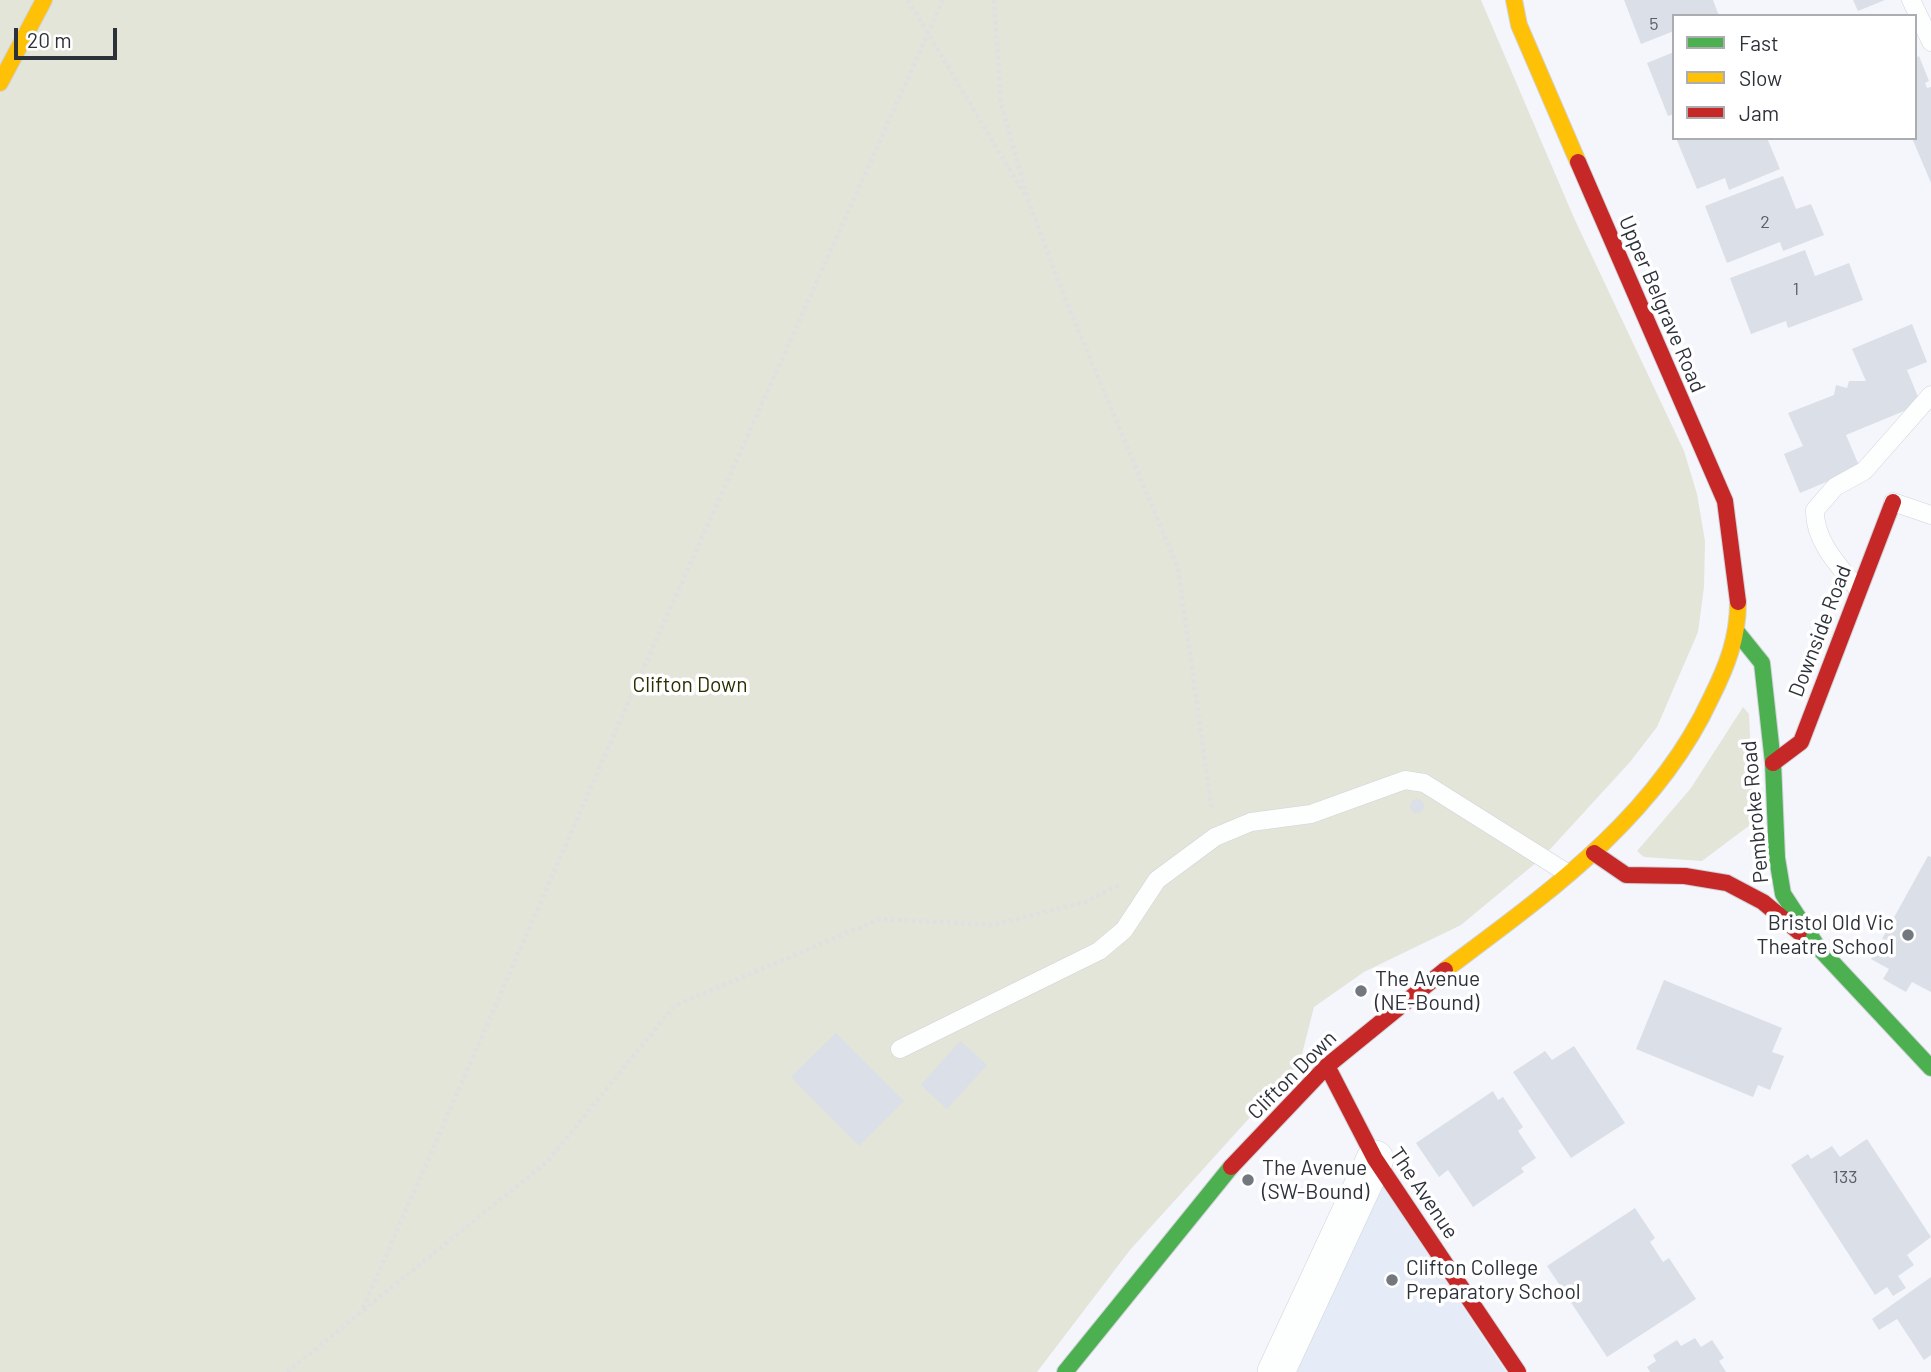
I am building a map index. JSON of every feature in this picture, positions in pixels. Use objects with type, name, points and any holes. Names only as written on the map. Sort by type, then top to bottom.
[{"type":"main road","points":[[0,83],[44,0]]},
{"type":"main road","name":"Upper Belgrave Road","points":[[1514,0],[1519,24],[1725,501],[1735,561],[1737,632]]},
{"type":"main road","name":"Downside Road","points":[[1773,763],[1801,742],[1857,589],[1894,502]]},
{"type":"main road","name":"Pembroke Road","points":[[1737,632],[1762,663],[1773,763],[1777,858],[1783,894],[1816,946],[1861,990],[1931,1068]]},
{"type":"main road","name":"Clifton Down","points":[[1065,1372],[1150,1262],[1256,1140],[1327,1066],[1594,853],[1663,783],[1710,711],[1737,632]]},
{"type":"main road","points":[[1594,853],[1626,874],[1685,876],[1727,883],[1763,902],[1816,946]]},
{"type":"main road","name":"The Avenue","points":[[1327,1066],[1375,1159],[1518,1372]]},
{"type":"street","points":[[1276,1372],[1375,1159]]},
{"type":"lane","points":[[1911,0],[1931,43]]},
{"type":"lane","points":[[1857,589],[1831,557],[1814,523],[1815,510],[1835,487],[1864,471],[1931,394]]},
{"type":"lane","points":[[1894,502],[1931,514]]},
{"type":"lane","points":[[900,1049],[1099,951],[1124,930],[1157,880],[1215,836],[1251,822],[1311,814],[1405,780],[1424,783],[1567,873]]},
{"type":"path","points":[[908,0],[1028,200]]},
{"type":"path","points":[[363,1310],[631,696],[943,0]]},
{"type":"path","points":[[994,0],[1001,103],[1028,200],[1064,296],[1178,568],[1215,836]]},
{"type":"path","points":[[287,1372],[548,1161],[674,1006],[880,919],[993,925],[1085,902],[1133,878]]},
{"type":"shaded area","name":"Clifton College Preparatory School","points":[[1383,1187],[1506,1372],[1294,1372]]},
{"type":"green space","name":"Clifton Down","points":[[0,0],[1481,0],[1574,218],[1684,451],[1697,494],[1705,541],[1704,587],[1698,632],[1657,727],[1630,762],[1543,857],[1461,925],[1364,972],[1314,1007],[1300,1062],[1130,1250],[1037,1372],[0,1372]]},
{"type":"green space","points":[[1743,707],[1749,714],[1754,822],[1702,861],[1644,857],[1637,851],[1691,788]]},
{"type":"building","points":[[1624,0],[1713,0],[1718,14],[1672,14],[1672,32],[1641,44]]},
{"type":"building","points":[[1853,0],[1885,0],[1858,11]]},
{"type":"building","points":[[1672,53],[1672,115],[1668,116],[1647,63]]},
{"type":"building","points":[[1919,56],[1929,81],[1925,83],[1927,88],[1931,87],[1931,183],[1913,140],[1917,140]]},
{"type":"building","points":[[1677,140],[1768,140],[1780,169],[1729,190],[1725,178],[1697,189]]},
{"type":"building","points":[[1783,176],[1796,209],[1811,204],[1824,235],[1783,251],[1780,242],[1727,263],[1705,206]]},
{"type":"building","points":[[1805,250],[1815,276],[1849,263],[1863,300],[1788,328],[1786,321],[1751,334],[1730,278]]},
{"type":"building","points":[[1912,324],[1927,362],[1907,370],[1921,404],[1846,435],[1860,468],[1800,493],[1784,454],[1803,446],[1788,413],[1834,395],[1836,385],[1847,388],[1849,381],[1866,381],[1852,349]]},
{"type":"building","points":[[1417,799],[1422,801],[1422,811],[1417,813],[1412,811],[1410,806],[1412,801]]},
{"type":"building","name":"Bristol Old Vic Theatre School","points":[[1928,856],[1931,857],[1931,992],[1912,982],[1906,992],[1883,979],[1889,969],[1871,959]]},
{"type":"building","points":[[1664,980],[1782,1028],[1772,1052],[1784,1056],[1770,1090],[1758,1085],[1753,1097],[1636,1049]]},
{"type":"building","points":[[836,1033],[904,1101],[859,1146],[791,1077]]},
{"type":"building","points":[[960,1041],[987,1065],[947,1109],[921,1085]]},
{"type":"building","points":[[1574,1046],[1625,1123],[1571,1158],[1513,1072],[1545,1051],[1552,1060]]},
{"type":"building","points":[[1493,1091],[1498,1100],[1503,1097],[1523,1127],[1518,1131],[1536,1158],[1521,1168],[1524,1172],[1473,1207],[1448,1170],[1439,1177],[1416,1143]]},
{"type":"building","points":[[1867,1139],[1931,1237],[1907,1255],[1914,1265],[1898,1276],[1906,1288],[1893,1296],[1887,1287],[1875,1295],[1791,1165],[1808,1154],[1811,1159],[1832,1146],[1840,1157]]},
{"type":"building","points":[[1635,1208],[1655,1238],[1650,1242],[1663,1262],[1669,1258],[1696,1299],[1607,1357],[1547,1266]]},
{"type":"building","points":[[1931,1277],[1931,1355],[1924,1360],[1897,1319],[1879,1330],[1872,1319]]},
{"type":"building","points":[[1695,1338],[1701,1347],[1712,1340],[1724,1358],[1719,1361],[1726,1372],[1650,1372],[1647,1367],[1656,1361],[1653,1355],[1677,1340],[1681,1346]]},
{"type":"traffic: fast","points":[[1737,632],[1762,663],[1773,763],[1777,858],[1783,894],[1817,946],[1931,1068]]},
{"type":"traffic: fast","points":[[1065,1372],[1231,1167]]},
{"type":"traffic: slow","points":[[0,83],[44,0]]},
{"type":"traffic: slow","points":[[1514,0],[1519,25],[1578,162]]},
{"type":"traffic: slow","points":[[1445,970],[1522,912],[1596,850],[1661,780],[1688,741],[1722,675],[1734,640],[1738,602]]},
{"type":"traffic: jam","points":[[1578,162],[1725,501],[1738,602]]},
{"type":"traffic: jam","points":[[1773,763],[1801,742],[1893,502]]},
{"type":"traffic: jam","points":[[1594,853],[1626,875],[1685,876],[1727,883],[1763,902],[1799,932]]},
{"type":"traffic: jam","points":[[1231,1167],[1327,1066],[1445,970]]},
{"type":"traffic: jam","points":[[1327,1066],[1375,1159],[1518,1372]]},
{"type":"place","name":"Bristol Old Vic Theatre School","points":[[1908,935]]},
{"type":"place","name":"The Avenue (NE-Bound)","points":[[1361,991]]},
{"type":"place","name":"The Avenue (SW-Bound)","points":[[1248,1180]]},
{"type":"place","name":"Clifton College Preparatory School","points":[[1392,1280]]}]
